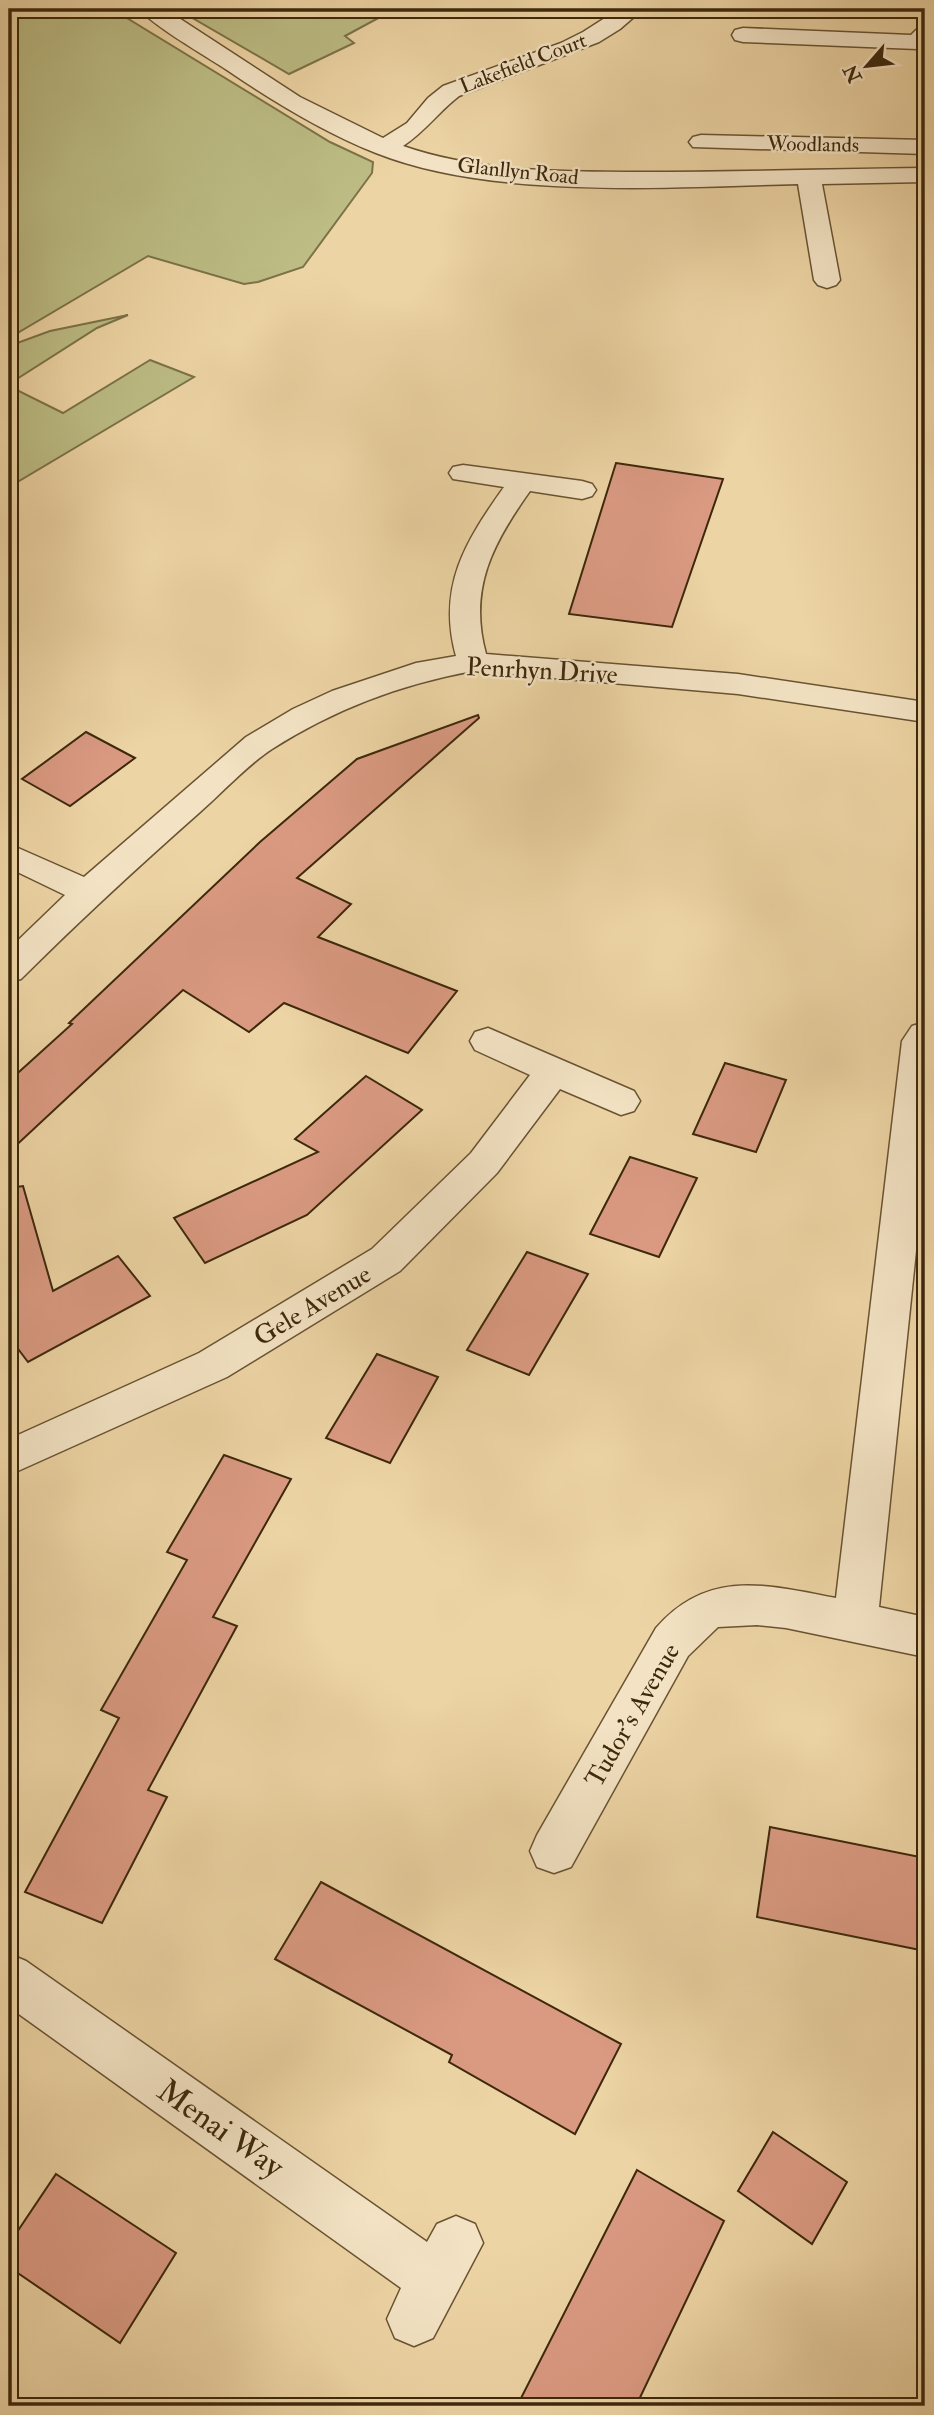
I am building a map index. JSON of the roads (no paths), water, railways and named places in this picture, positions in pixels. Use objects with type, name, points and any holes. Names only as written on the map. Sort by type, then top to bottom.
[{"type":"street","name":"Glanllyn Road","points":[[151,9],[332,124],[384,148],[415,157],[482,170],[566,178],[714,180],[925,175]]},
{"type":"street","name":"Lakefield Court","points":[[384,148],[415,128],[436,103],[451,91],[570,48],[612,26],[632,9]]},
{"type":"street","points":[[743,35],[917,42],[925,34]]},
{"type":"street","name":"Woodlands","points":[[701,142],[925,147]]},
{"type":"street","name":"Woodlands","points":[[809,176],[827,280]]},
{"type":"street","points":[[463,473],[582,489]]},
{"type":"street","points":[[472,662],[463,615],[470,569],[492,523],[523,481]]},
{"type":"street","name":"Penrhyn Drive","points":[[9,970],[88,892],[257,744],[304,716],[343,698],[427,670],[472,662],[738,684],[925,712]]},
{"type":"street","points":[[9,855],[88,892]]},
{"type":"street","points":[[855,1623],[911,1255],[920,1041],[925,1035]]},
{"type":"street","points":[[488,1041],[621,1101]]},
{"type":"street","name":"Gele Avenue","points":[[9,1458],[213,1365],[386,1260],[484,1163],[554,1070]]},
{"type":"street","name":"Tudor's Avenue","points":[[554,1851],[672,1642],[688,1623],[711,1608],[738,1603],[925,1637]]},
{"type":"street","name":"Menai Way","points":[[9,1978],[434,2281]]}]
